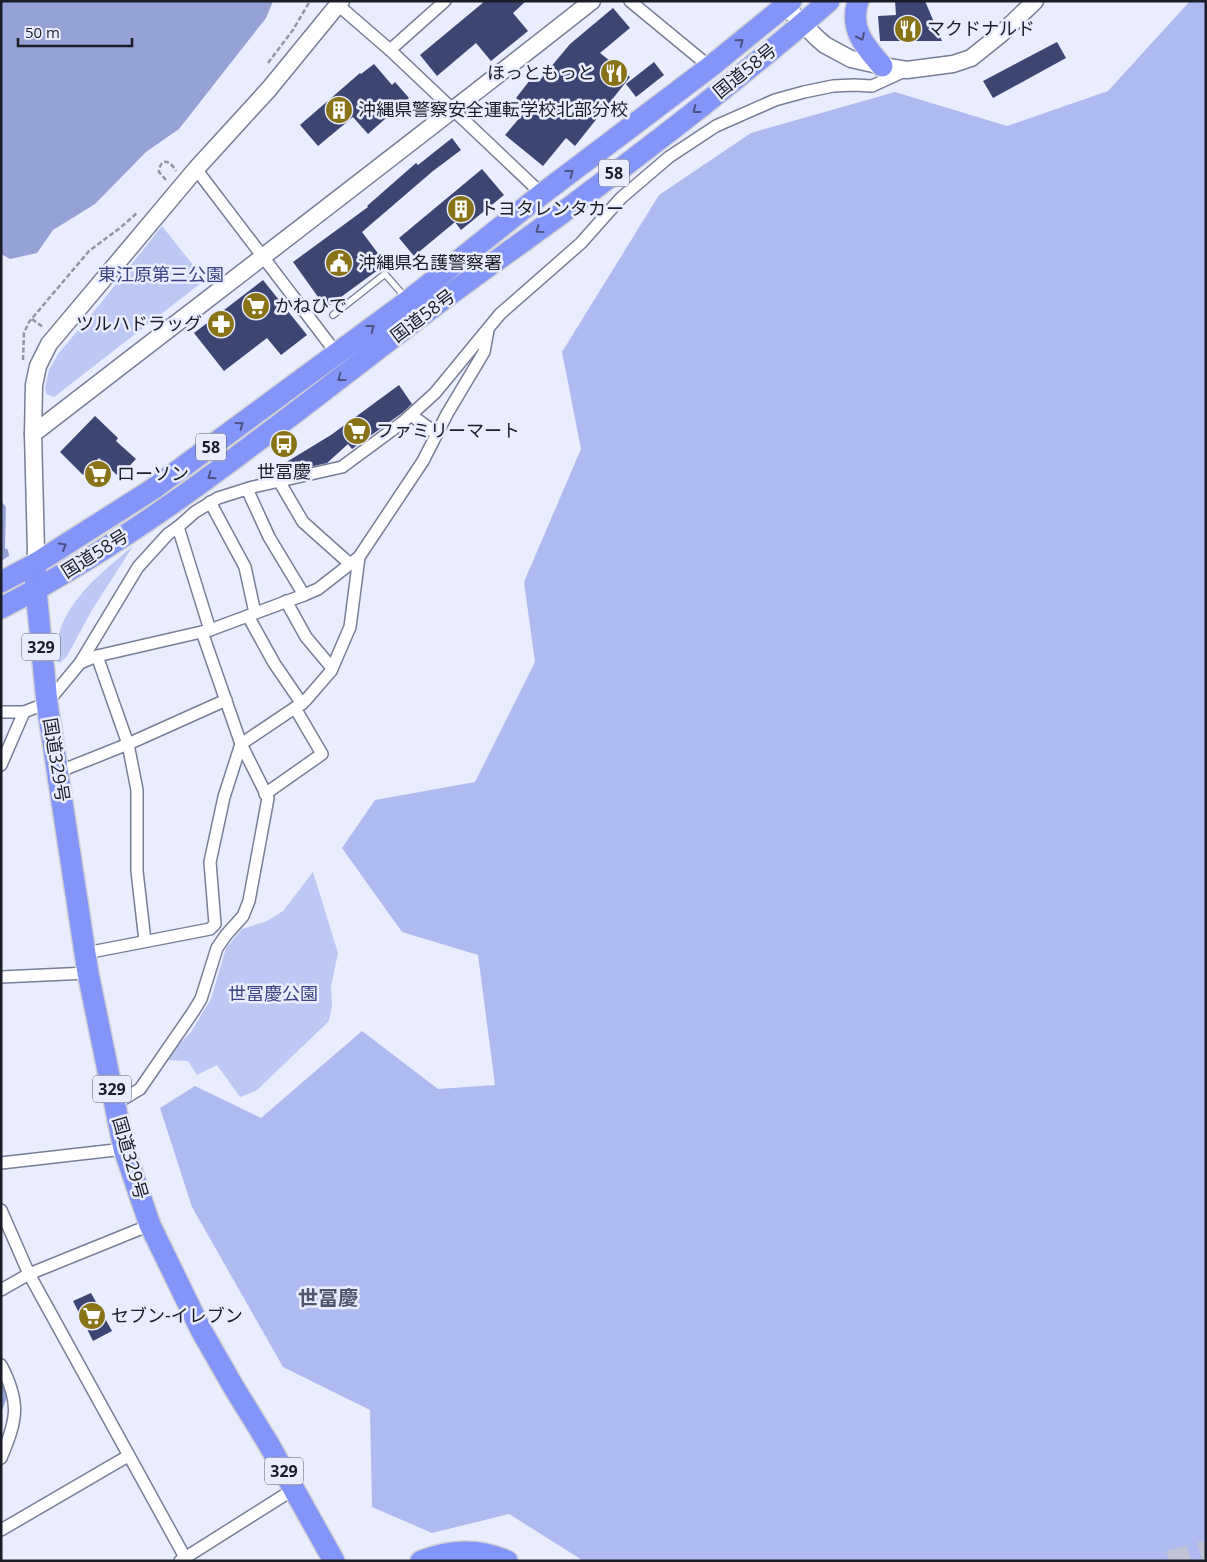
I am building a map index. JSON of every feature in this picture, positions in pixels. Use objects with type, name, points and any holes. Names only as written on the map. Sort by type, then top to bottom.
[{"type":"highway","name":"国道58号","points":[[4,581],[35,564],[153,490],[336,354],[414,308],[558,216],[731,83],[829,1]]},
{"type":"highway","points":[[858,1],[856,7],[858,34],[865,46],[882,66]]},
{"type":"highway","name":"国道58号","points":[[6,606],[72,570],[234,460],[414,308],[542,194],[710,67],[788,4]]},
{"type":"highway","name":"国道329号","points":[[35,564],[47,703],[87,963],[124,1149],[150,1225],[201,1330],[336,1560]]},
{"type":"highway","points":[[421,1561],[461,1551],[480,1552],[507,1561]]},
{"type":"street","points":[[390,50],[445,1]]},
{"type":"street","points":[[33,434],[453,111],[592,1]]},
{"type":"street","points":[[630,1],[710,67]]},
{"type":"street","points":[[788,4],[802,24],[825,44],[851,59],[907,70],[953,64],[971,58],[1001,34],[1035,1]]},
{"type":"street","points":[[35,564],[33,434],[34,385],[38,366],[50,344],[196,169],[270,89],[339,3],[542,194]]},
{"type":"street","points":[[1,712],[24,712],[47,703],[80,663],[138,567],[161,541],[195,512],[218,498],[247,489],[342,467],[403,422],[435,393],[500,314],[581,243],[621,198],[669,157],[716,126],[775,100],[833,86],[872,86],[907,70]]},
{"type":"street","points":[[196,169],[336,354]]},
{"type":"street","points":[[80,663],[98,656],[206,631],[251,615],[318,589],[355,560],[423,461],[484,352],[488,328]]},
{"type":"street","points":[[411,415],[437,434]]},
{"type":"street","points":[[279,481],[303,522],[355,560]]},
{"type":"street","points":[[247,489],[269,537],[304,595]]},
{"type":"street","points":[[210,502],[245,567],[251,615],[274,664],[322,754],[265,794]]},
{"type":"street","points":[[116,1104],[140,1089],[193,1012],[201,998],[217,948],[243,916],[249,901],[268,798],[241,744],[226,700],[178,527]]},
{"type":"street","points":[[1,977],[87,963],[145,941],[210,929],[215,924],[210,862],[224,797],[241,744],[305,701],[332,668],[350,627],[355,560]]},
{"type":"street","points":[[286,601],[306,637],[332,668]]},
{"type":"street","points":[[98,656],[128,744],[137,790],[137,871],[145,941]]},
{"type":"street","points":[[58,772],[128,744],[226,700]]},
{"type":"street","points":[[1,765],[24,712]]},
{"type":"street","points":[[234,767],[254,771]]},
{"type":"street","points":[[1,1163],[124,1149]]},
{"type":"street","points":[[1,1210],[29,1274],[184,1560],[294,1489]]},
{"type":"street","points":[[1,1290],[29,1274],[150,1225]]},
{"type":"street","points":[[1,1365],[9,1381],[16,1405],[11,1435],[1,1458]]},
{"type":"street","points":[[1,1530],[128,1456]]},
{"type":"lane","points":[[333,315],[385,274],[414,308]]},
{"type":"path","points":[[168,181],[159,172],[160,166],[167,162],[177,172]]},
{"type":"green space","name":"東江原第三公園","points":[[162,226],[205,280],[54,397],[46,394],[45,388],[49,370],[58,354]]},
{"type":"green space","points":[[133,546],[92,610],[67,656],[60,663],[57,662],[57,643],[69,611],[92,583]]},
{"type":"green space","name":"世冨慶公園","points":[[313,872],[338,953],[331,987],[332,1006],[329,1021],[256,1091],[240,1097],[217,1065],[197,1075],[188,1061],[163,1060],[191,1032],[211,999],[226,948],[242,929],[267,921],[283,911]]},
{"type":"shaded area","points":[[1,1],[273,1],[266,18],[179,129],[146,152],[95,204],[53,230],[37,253],[10,259],[1,254]]},
{"type":"shaded area","points":[[1190,1],[1206,1],[1206,1561],[581,1561],[509,1514],[432,1533],[372,1507],[370,1410],[283,1367],[192,1207],[160,1108],[195,1086],[261,1118],[362,1031],[438,1089],[495,1085],[478,955],[402,932],[342,848],[375,800],[475,782],[535,662],[524,582],[581,449],[562,352],[659,195],[751,133],[895,92],[1007,126],[1108,91]]},
{"type":"shaded area","points":[[1,501],[6,507],[5,548],[8,550],[9,556],[1,561]]},
{"type":"building","points":[[485,1],[526,1],[513,13],[528,31],[491,61],[476,43],[437,76],[420,55]]},
{"type":"building","name":"マクドナルド","points":[[895,1],[925,1],[942,41],[880,41],[878,16],[896,15]]},
{"type":"building","points":[[613,8],[630,28],[600,53],[630,77],[575,146],[566,138],[543,166],[505,135],[528,108],[516,98],[534,75],[540,80],[570,44]]},
{"type":"building","points":[[1057,42],[1066,58],[993,98],[983,81]]},
{"type":"building","points":[[654,62],[664,75],[636,97],[626,84]]},
{"type":"building","points":[[374,64],[392,85],[395,82],[409,98],[368,134],[353,117],[318,146],[300,125],[360,73]]},
{"type":"building","name":"沖縄県名護警察署","points":[[452,138],[461,150],[433,171],[362,232],[386,264],[326,308],[293,262],[368,207],[416,163],[418,165]]},
{"type":"building","name":"トヨタレンタカー","points":[[482,169],[504,195],[461,230],[455,222],[414,256],[399,238]]},
{"type":"building","name":"かねひで","points":[[263,280],[307,335],[281,355],[267,338],[224,371],[194,333]]},
{"type":"building","points":[[399,385],[412,404],[352,449],[348,444],[327,463],[301,469],[270,472],[331,435]]},
{"type":"building","points":[[95,416],[118,438],[116,441],[136,459],[119,477],[99,458],[83,475],[60,452]]},
{"type":"building","name":"セブン-イレブン","points":[[91,1293],[112,1331],[93,1341],[73,1301]]},
{"type":"waterway","points":[[1,1386],[5,1395],[1,1407]]},
{"type":"tunnel","points":[[1169,1561],[1206,1551]]},
{"type":"place","name":"マクドナルド","points":[[908,29]]},
{"type":"place","name":"ほっともっと","points":[[614,73]]},
{"type":"place","name":"沖縄県警察安全運転学校北部分校","points":[[339,110]]},
{"type":"place","name":"トヨタレンタカー","points":[[461,209]]},
{"type":"place","name":"沖縄県名護警察署","points":[[339,263]]},
{"type":"place","name":"かねひで","points":[[256,306]]},
{"type":"place","name":"ツルハドラッグ","points":[[221,324]]},
{"type":"place","name":"ファミリーマート","points":[[357,431]]},
{"type":"place","name":"世冨慶","points":[[284,444]]},
{"type":"place","name":"ローソン","points":[[98,474]]},
{"type":"place","name":"セブン-イレブン","points":[[92,1316]]},
{"type":"district","name":"世冨慶","points":[[328,1298]]}]
